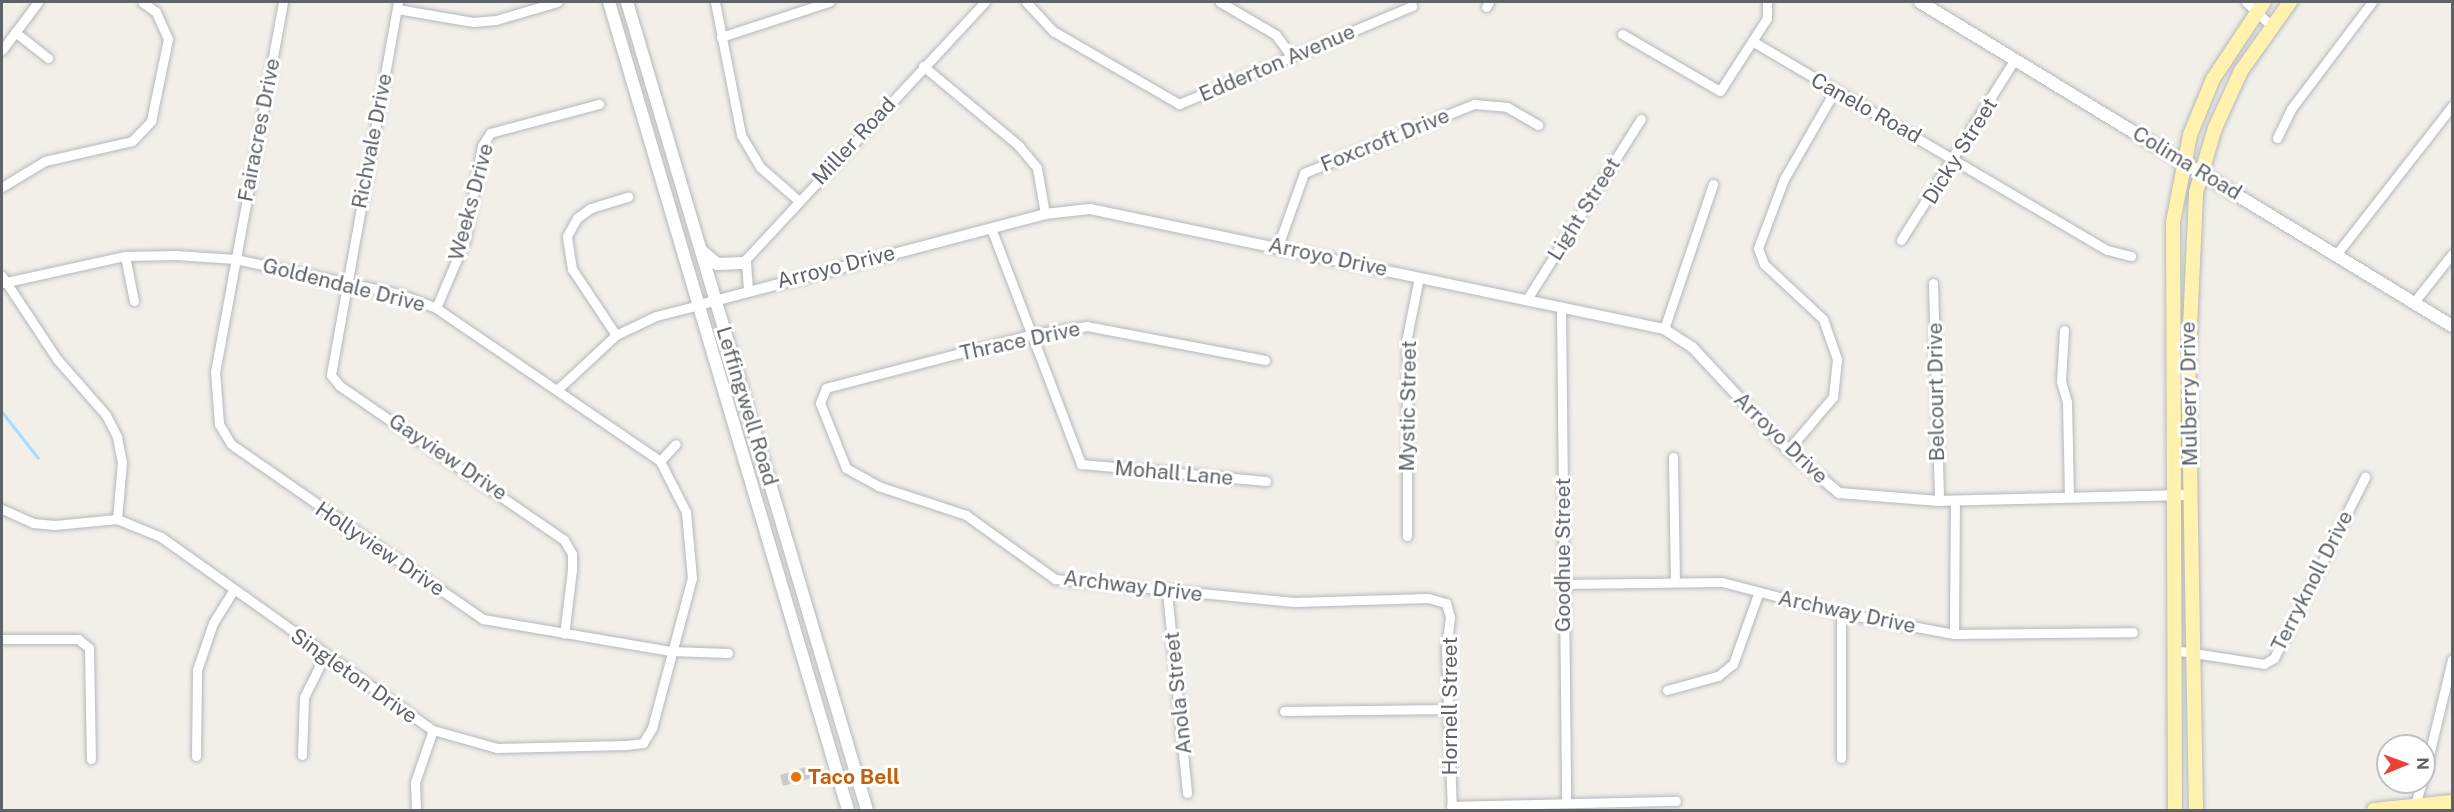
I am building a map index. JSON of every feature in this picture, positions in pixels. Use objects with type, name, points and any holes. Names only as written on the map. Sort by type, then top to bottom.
[{"type":"main road","name":"Leffingwell Road","points":[[609,2],[848,810]]},
{"type":"main road","name":"Leffingwell Road","points":[[627,2],[867,810]]},
{"type":"main road","name":"Colima Road","points":[[1920,2],[2183,160],[2335,256],[2452,326]]},
{"type":"main road","name":"Mulberry Drive","points":[[2196,810],[2189,278],[2201,171],[2241,71],[2271,25],[2290,2]]},
{"type":"main road","name":"Mulberry Drive","points":[[2175,810],[2172,233],[2183,160],[2213,79],[2261,6]]},
{"type":"main road","points":[[701,250],[717,264],[744,263]]},
{"type":"main road","points":[[2374,810],[2414,809],[2452,802]]},
{"type":"street","points":[[2,50],[38,2]]},
{"type":"street","points":[[2,187],[45,161],[132,141],[151,121],[168,39],[156,12],[142,2]]},
{"type":"street","name":"Fairacres Drive","points":[[236,259],[283,2]]},
{"type":"street","points":[[397,5],[473,22],[496,20],[557,2]]},
{"type":"street","points":[[715,2],[741,135],[760,167],[799,201]]},
{"type":"street","points":[[721,37],[829,2]]},
{"type":"street","name":"Miller Road","points":[[744,263],[923,66],[985,2]]},
{"type":"street","name":"Edderton Avenue","points":[[1026,2],[1053,31],[1179,104],[1412,6]]},
{"type":"street","points":[[1220,2],[1276,35],[1291,57]]},
{"type":"street","points":[[1622,34],[1720,91],[1767,18],[1767,2]]},
{"type":"street","points":[[2246,2],[2261,6],[2271,25]]},
{"type":"street","points":[[2277,138],[2291,109],[2372,2]]},
{"type":"street","name":"Richvale Drive","points":[[345,281],[397,5]]},
{"type":"street","points":[[15,32],[48,58]]},
{"type":"street","name":"Canelo Road","points":[[1752,41],[1834,92],[1956,158],[2107,250],[2131,256]]},
{"type":"street","name":"Dicky Street","points":[[1900,240],[1956,158],[2015,59]]},
{"type":"street","points":[[923,66],[1024,152],[1037,168],[1045,214]]},
{"type":"street","points":[[1788,450],[1833,397],[1837,358],[1823,319],[1764,264],[1758,248],[1784,178],[1834,92]]},
{"type":"street","name":"Weeks Drive","points":[[436,308],[465,240],[482,146],[490,133],[599,104]]},
{"type":"street","name":"Foxcroft Drive","points":[[1278,246],[1304,173],[1474,104],[1507,107],[1538,125]]},
{"type":"street","points":[[2335,256],[2452,106]]},
{"type":"street","name":"Light Street","points":[[1527,299],[1641,119]]},
{"type":"street","points":[[1664,329],[1713,184]]},
{"type":"street","points":[[616,334],[572,268],[567,236],[577,218],[591,208],[628,197]]},
{"type":"street","name":"Arroyo Drive","points":[[558,389],[616,334],[656,316],[748,290],[1045,214],[1090,209],[1278,246],[1664,329],[1692,347],[1788,450],[1839,493],[1939,501],[2191,495]]},
{"type":"street","points":[[991,228],[1033,334]]},
{"type":"street","points":[[2414,303],[2452,254]]},
{"type":"street","points":[[125,256],[134,301]]},
{"type":"street","name":"Goldendale Drive","points":[[3,280],[125,256],[236,259],[345,281],[436,308],[558,389],[660,461],[686,512],[692,578],[670,651]]},
{"type":"street","name":"Hollyview Drive","points":[[236,259],[215,371],[219,424],[231,444],[483,620],[670,651],[728,652]]},
{"type":"street","points":[[744,263],[748,290]]},
{"type":"street","name":"Mystic Street","points":[[1407,536],[1407,338],[1419,278]]},
{"type":"street","points":[[3,280],[57,359],[106,415],[117,437],[122,462],[117,519]]},
{"type":"street","name":"Gayview Drive","points":[[345,281],[331,375],[340,386],[564,540],[572,554],[573,570],[564,634]]},
{"type":"street","name":"Belcourt Drive","points":[[1933,283],[1939,501]]},
{"type":"street","name":"Goodhue Street","points":[[1561,307],[1566,803]]},
{"type":"street","name":"Thrace Drive","points":[[820,403],[826,388],[1033,334],[1087,326],[1265,360]]},
{"type":"street","points":[[2064,330],[2061,381],[2067,402],[2069,497]]},
{"type":"street","name":"Mohall Lane","points":[[1033,334],[1081,464],[1266,481]]},
{"type":"street","name":"Archway Drive","points":[[820,403],[846,468],[878,486],[966,515],[1055,579],[1167,592],[1294,602],[1428,598],[1446,603]]},
{"type":"street","points":[[660,461],[676,444]]},
{"type":"street","points":[[1673,457],[1675,582]]},
{"type":"street","name":"Terryknoll Drive","points":[[2174,650],[2264,664],[2274,658],[2365,477]]},
{"type":"street","points":[[1954,634],[1955,500]]},
{"type":"street","name":"Singleton Drive","points":[[2,509],[44,524],[117,519],[161,537],[232,592],[433,730],[497,748],[643,743],[652,728],[670,651]]},
{"type":"street","name":"Archway Drive","points":[[1563,584],[1722,582],[1758,594],[1841,613],[1954,634],[2133,632]]},
{"type":"street","points":[[196,756],[197,670],[213,623],[232,592]]},
{"type":"street","name":"Anola Street","points":[[1167,592],[1187,793]]},
{"type":"street","points":[[1667,690],[1718,676],[1734,664],[1758,594]]},
{"type":"street","name":"Hornell Street","points":[[1446,603],[1450,617],[1446,648],[1451,808]]},
{"type":"street","points":[[1841,613],[1841,758]]},
{"type":"street","points":[[2,639],[78,639],[90,648],[91,759]]},
{"type":"street","points":[[302,754],[304,697],[324,655]]},
{"type":"street","points":[[2434,734],[2452,659]]},
{"type":"street","points":[[1284,711],[1448,709]]},
{"type":"street","points":[[416,810],[415,782],[433,730]]},
{"type":"street","points":[[2414,809],[2418,794]]},
{"type":"street","points":[[1451,808],[1676,801]]},
{"type":"building","name":"Taco Bell","points":[[809,766],[812,778],[783,786],[780,775]]},
{"type":"waterway","points":[[2,412],[38,458]]},
{"type":"place","name":"Taco Bell","points":[[796,777]]}]
